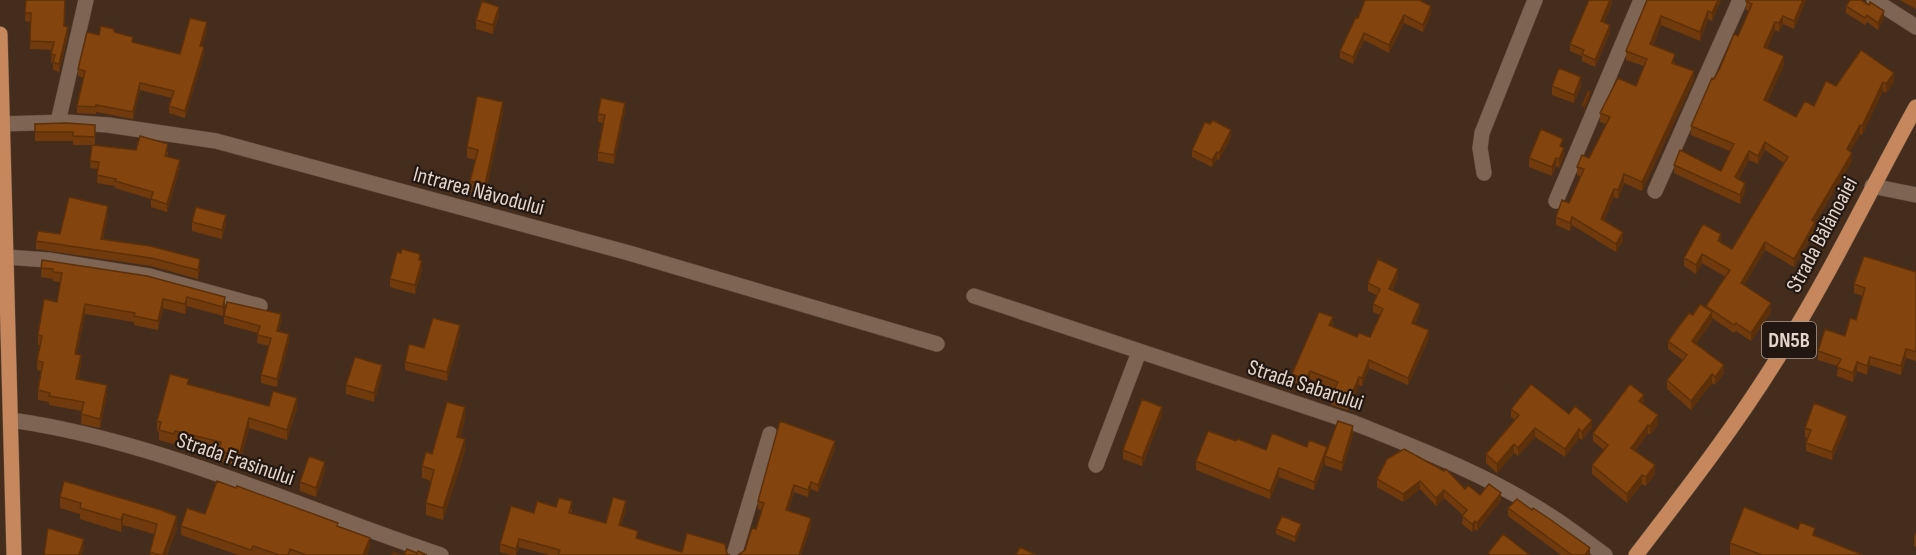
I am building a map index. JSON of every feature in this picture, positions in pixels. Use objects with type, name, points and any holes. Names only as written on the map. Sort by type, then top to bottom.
[{"type":"main road","points":[[0,34],[14,555]]},
{"type":"main road","name":"Strada Bălănoaiei","points":[[1636,555],[1762,384],[1806,312],[1916,107]]},
{"type":"street","points":[[58,122],[86,0]]},
{"type":"street","points":[[1484,173],[1480,148],[1482,133],[1535,0]]},
{"type":"street","points":[[1556,201],[1641,0]]},
{"type":"street","points":[[1655,191],[1740,0]]},
{"type":"street","points":[[1874,0],[1916,27]]},
{"type":"street","name":"Intrarea Năvodului","points":[[1,124],[58,122],[108,125],[216,141],[629,253],[937,344]]},
{"type":"street","points":[[1872,186],[1916,195]]},
{"type":"street","points":[[6,257],[48,260],[149,276],[260,306]]},
{"type":"street","name":"Strada Sabarului","points":[[974,296],[1352,422],[1447,461],[1548,515],[1605,555]]},
{"type":"street","points":[[1096,465],[1139,352]]},
{"type":"street","name":"Strada Frasinului","points":[[11,420],[40,424],[123,443],[441,555]]},
{"type":"street","points":[[734,555],[770,435]]},
{"type":"building","points":[[26,0],[65,0],[64,26],[68,27],[59,64],[53,62],[55,55],[51,54],[54,42],[30,41],[31,13],[25,13]]},
{"type":"building","points":[[1365,0],[1419,0],[1431,6],[1423,25],[1404,15],[1389,45],[1364,33],[1353,57],[1340,51]]},
{"type":"building","points":[[1589,0],[1610,0],[1601,21],[1610,25],[1595,60],[1582,54],[1584,50],[1570,44]]},
{"type":"building","points":[[1647,0],[1718,0],[1712,13],[1708,11],[1700,32],[1661,16],[1650,44],[1675,54],[1672,63],[1694,71],[1642,182],[1624,174],[1618,190],[1614,189],[1601,219],[1623,232],[1616,244],[1572,217],[1570,223],[1556,217],[1562,200],[1569,203],[1584,169],[1577,167],[1582,155],[1589,158],[1610,117],[1600,113],[1618,78],[1636,86],[1647,59],[1626,51]]},
{"type":"building","points":[[1747,0],[1803,0],[1794,21],[1783,16],[1779,23],[1775,22],[1764,47],[1784,56],[1764,100],[1796,117],[1805,101],[1814,106],[1826,81],[1836,86],[1861,50],[1894,73],[1886,84],[1883,82],[1862,126],[1860,125],[1847,149],[1852,153],[1812,220],[1815,222],[1794,259],[1765,242],[1741,283],[1771,303],[1751,333],[1736,323],[1734,325],[1706,306],[1730,270],[1702,254],[1696,265],[1684,258],[1703,224],[1721,234],[1718,241],[1732,249],[1788,157],[1765,142],[1758,156],[1749,151],[1735,177],[1745,183],[1740,195],[1674,165],[1680,150],[1721,171],[1734,144],[1691,126],[1734,34],[1738,36],[1752,4]]},
{"type":"building","points":[[1850,0],[1861,0],[1869,5],[1870,2],[1884,11],[1878,23],[1867,15],[1865,18],[1846,6]]},
{"type":"building","points":[[482,1],[499,7],[493,25],[476,20]]},
{"type":"building","points":[[190,18],[207,22],[200,46],[204,47],[185,111],[169,106],[174,91],[140,83],[133,112],[96,105],[96,107],[77,106],[85,71],[78,69],[87,32],[99,35],[101,26],[114,29],[114,32],[133,37],[132,42],[180,54]]},
{"type":"building","points":[[1559,68],[1581,77],[1574,95],[1552,86]]},
{"type":"building","points":[[1588,91],[1590,92],[1582,106]]},
{"type":"building","points":[[477,96],[503,102],[485,185],[470,181],[478,150],[467,147]]},
{"type":"building","points":[[601,98],[625,103],[614,155],[598,152],[605,115],[598,114]]},
{"type":"building","points":[[1213,120],[1231,130],[1219,153],[1217,152],[1212,160],[1192,150],[1205,122],[1210,124]]},
{"type":"building","points":[[35,124],[95,125],[95,137],[73,136],[73,132],[35,132]]},
{"type":"building","points":[[1541,129],[1563,139],[1560,146],[1564,148],[1552,167],[1529,158]]},
{"type":"building","points":[[140,136],[168,144],[165,156],[180,160],[167,204],[151,199],[153,192],[97,175],[99,162],[90,161],[92,145],[136,150]]},
{"type":"building","points":[[69,197],[108,206],[101,239],[150,246],[200,259],[198,270],[151,258],[36,241],[38,231],[60,234]]},
{"type":"building","points":[[196,207],[226,215],[222,230],[192,222]]},
{"type":"building","points":[[402,249],[420,254],[419,260],[422,260],[415,285],[390,279],[397,252],[401,253]]},
{"type":"building","points":[[1864,256],[1916,272],[1916,352],[1906,349],[1901,366],[1870,357],[1867,366],[1857,362],[1853,373],[1837,367],[1841,359],[1818,351],[1825,329],[1845,336],[1850,318],[1856,320],[1865,288],[1854,284]]},
{"type":"building","points":[[1378,259],[1398,269],[1389,289],[1420,304],[1412,323],[1429,330],[1408,378],[1369,360],[1348,403],[1331,397],[1338,382],[1310,371],[1306,380],[1292,374],[1319,312],[1333,317],[1329,325],[1357,337],[1359,333],[1370,337],[1383,309],[1373,304],[1380,289],[1368,283]]},
{"type":"building","points":[[42,260],[147,276],[225,297],[223,307],[187,297],[185,304],[163,299],[158,321],[134,316],[135,313],[85,304],[75,354],[81,355],[76,379],[107,385],[100,419],[81,414],[84,402],[49,396],[50,393],[38,390],[43,362],[37,361],[42,336],[38,335],[44,299],[57,302],[62,273],[53,272],[53,269],[41,268]]},
{"type":"building","points":[[227,302],[281,314],[277,331],[289,334],[277,379],[261,375],[271,338],[257,335],[260,326],[224,316]]},
{"type":"building","points":[[1700,304],[1712,312],[1692,341],[1724,365],[1715,377],[1712,374],[1691,401],[1667,380],[1687,355],[1668,341],[1689,313],[1693,315]]},
{"type":"building","points":[[433,318],[460,325],[447,372],[405,362],[409,344],[424,348]]},
{"type":"building","points":[[355,357],[382,365],[374,393],[346,385]]},
{"type":"building","points":[[170,374],[189,379],[187,384],[269,406],[273,391],[297,398],[287,430],[249,418],[239,456],[219,451],[221,442],[175,431],[174,434],[159,430],[161,422],[157,421]]},
{"type":"building","points":[[1531,384],[1569,414],[1575,406],[1592,420],[1582,432],[1579,429],[1565,449],[1535,428],[1518,448],[1514,444],[1497,464],[1486,454],[1519,415],[1511,409]]},
{"type":"building","points":[[1630,384],[1644,395],[1639,401],[1658,415],[1631,448],[1655,465],[1646,477],[1642,475],[1627,494],[1592,465],[1608,445],[1593,433]]},
{"type":"building","points":[[1142,399],[1162,407],[1142,458],[1123,450]]},
{"type":"building","points":[[447,402],[465,407],[457,437],[465,439],[443,508],[426,503],[434,470],[422,466],[426,452],[432,454]]},
{"type":"building","points":[[1814,403],[1847,416],[1832,452],[1806,443],[1811,430],[1805,428]]},
{"type":"building","points":[[780,421],[835,441],[818,485],[811,482],[808,490],[794,485],[786,510],[811,518],[799,555],[738,555],[745,550],[752,528],[756,529],[764,503],[758,501]]},
{"type":"building","points":[[1338,421],[1353,426],[1342,463],[1325,456]]},
{"type":"building","points":[[1208,431],[1266,450],[1272,433],[1307,447],[1309,440],[1327,447],[1314,482],[1279,468],[1270,491],[1196,461]]},
{"type":"building","points":[[1404,449],[1444,471],[1446,469],[1465,489],[1468,485],[1480,495],[1489,484],[1501,493],[1477,523],[1475,521],[1472,524],[1462,516],[1467,510],[1444,490],[1436,498],[1420,481],[1403,494],[1377,479],[1387,459]]},
{"type":"building","points":[[309,456],[325,462],[316,488],[300,482]]},
{"type":"building","points":[[64,481],[177,516],[163,555],[150,552],[157,524],[123,514],[121,520],[80,508],[81,503],[60,497]]},
{"type":"building","points":[[217,481],[236,488],[237,486],[338,523],[337,526],[370,538],[363,555],[306,555],[290,549],[288,555],[279,555],[253,546],[251,550],[181,526],[187,508],[205,514]]},
{"type":"building","points":[[613,497],[626,501],[619,525],[638,531],[636,538],[682,552],[687,533],[725,544],[727,554],[730,555],[558,555],[560,550],[519,539],[516,549],[500,544],[511,506],[534,513],[537,501],[556,507],[559,498],[572,501],[569,513],[606,523]]},
{"type":"building","points":[[1517,499],[1590,548],[1585,555],[1572,555],[1508,508]]},
{"type":"building","points":[[1744,507],[1798,529],[1800,522],[1815,528],[1813,535],[1863,555],[1762,555],[1730,543]]},
{"type":"building","points":[[1282,516],[1301,524],[1295,537],[1276,529]]},
{"type":"building","points":[[48,528],[84,539],[79,555],[44,555]]},
{"type":"building","points":[[1503,534],[1530,555],[1490,555],[1488,553]]},
{"type":"building","points":[[1020,547],[1036,555],[1016,555]]},
{"type":"building","points":[[407,549],[417,553],[418,551],[427,555],[404,555]]}]
